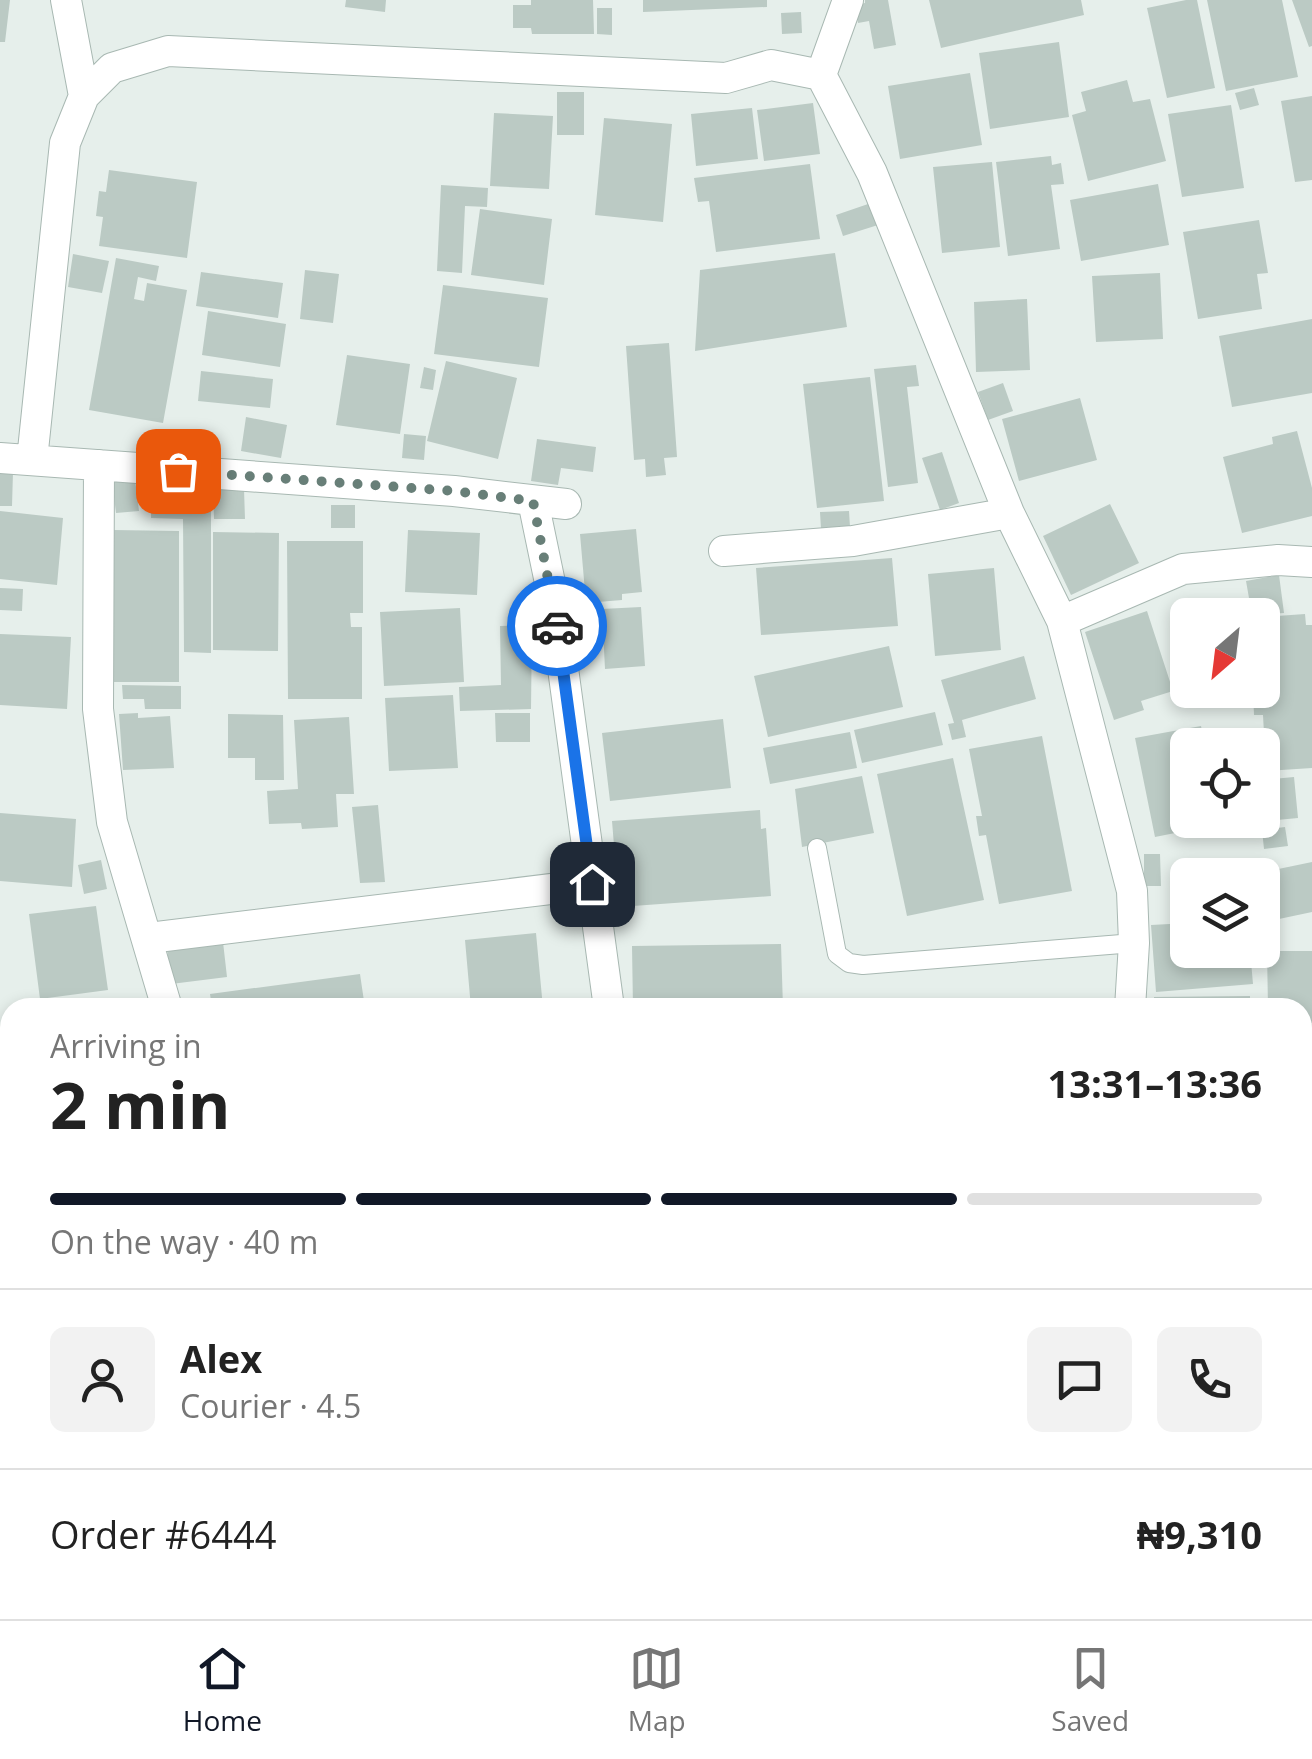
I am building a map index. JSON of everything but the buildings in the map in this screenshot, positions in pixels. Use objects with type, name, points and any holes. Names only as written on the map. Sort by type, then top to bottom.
[{"type":"street","points":[[66,0],[84,96]]},
{"type":"street","points":[[848,0],[821,75],[872,172],[1009,513],[1062,621],[1132,891],[1131,998]]},
{"type":"street","points":[[32,460],[65,143],[84,96],[112,68],[168,51],[726,78],[771,65],[821,75]]},
{"type":"street","points":[[0,458],[454,491],[566,504]]},
{"type":"street","points":[[99,466],[98,708],[112,822],[164,998]]},
{"type":"street","points":[[533,501],[554,602],[608,998]]},
{"type":"street","points":[[724,551],[852,541],[1009,513]]},
{"type":"street","points":[[1062,621],[1183,570],[1278,560],[1312,562]]},
{"type":"street","points":[[149,938],[592,884]]},
{"type":"lane","points":[[817,848],[837,954],[849,963],[1134,943]]},
{"type":"way so far","points":[[178,471],[454,491],[533,501],[557,626]]},
{"type":"route","points":[[557,626],[592,884]]}]
